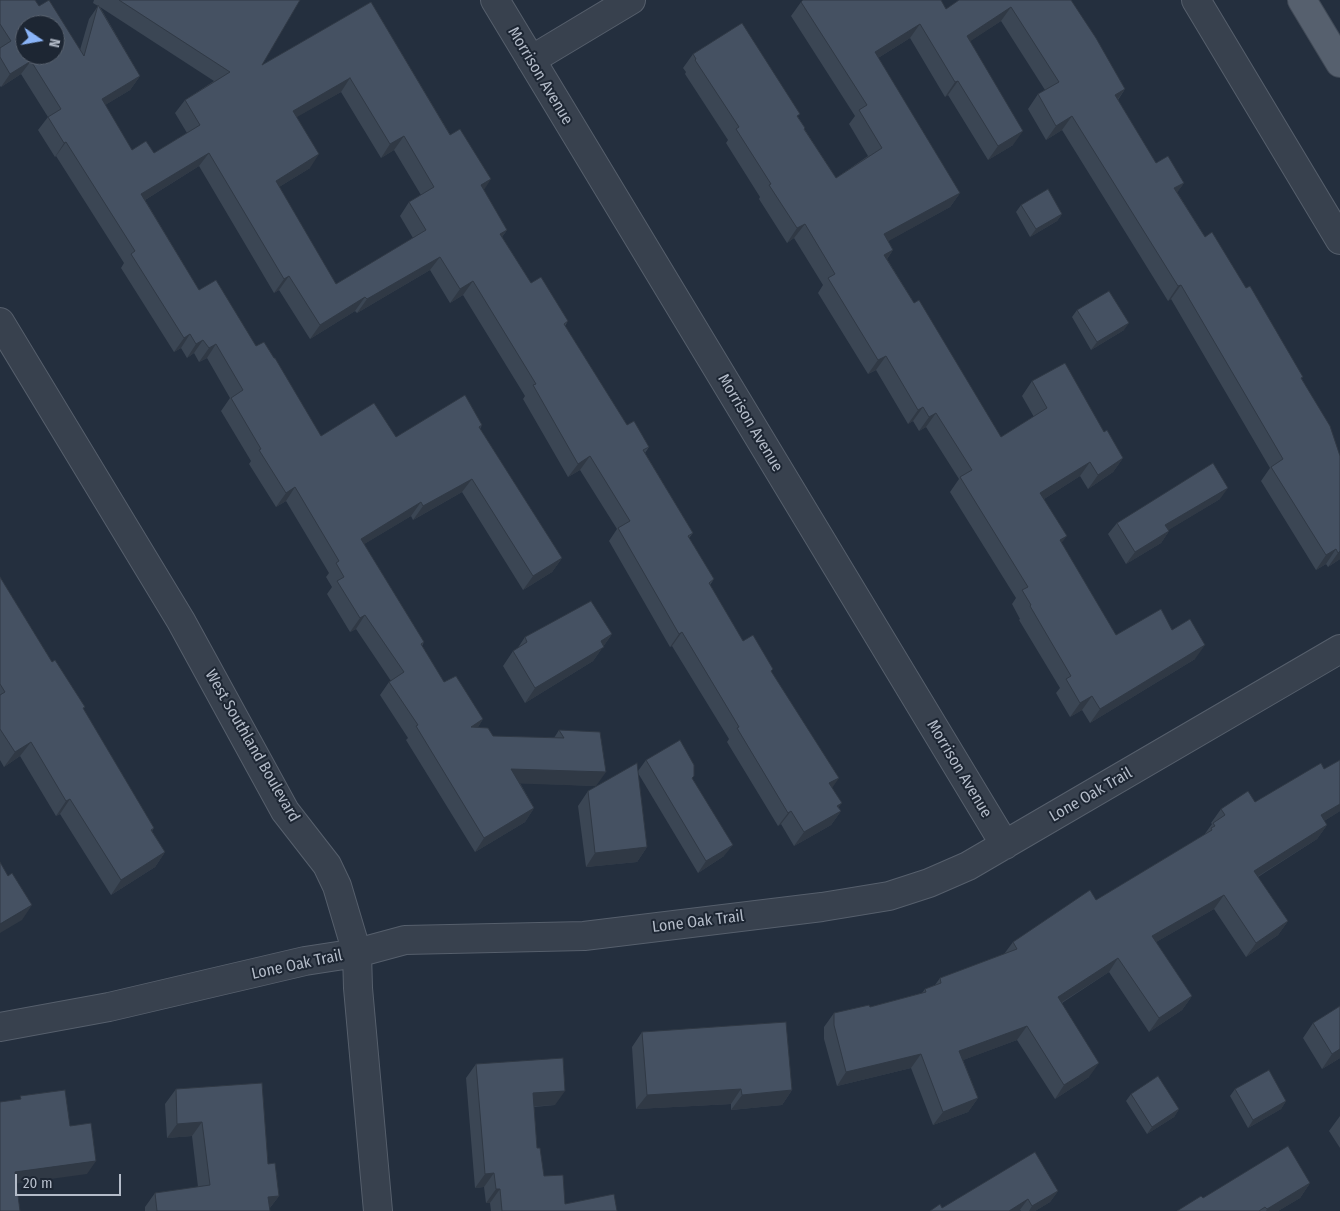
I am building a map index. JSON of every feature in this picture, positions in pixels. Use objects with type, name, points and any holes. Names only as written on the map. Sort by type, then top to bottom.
[{"type":"main road","points":[[1302,0],[1340,63]]},
{"type":"street","name":"Morrison Avenue","points":[[495,0],[1005,845]]},
{"type":"street","points":[[531,60],[631,0]]},
{"type":"street","points":[[1196,0],[1340,240]]},
{"type":"street","name":"West Southland Boulevard","points":[[0,322],[181,621],[285,811],[327,866],[337,886],[357,953],[358,988],[378,1211]]},
{"type":"street","name":"Lone Oak Trail","points":[[0,1027],[110,1007],[305,961],[357,953],[405,940],[584,936],[822,907],[889,896],[929,883],[968,866],[1340,649]]},
{"type":"building","points":[[0,0],[35,0],[39,6],[49,0],[58,15],[15,15],[15,65],[25,65],[10,74],[0,57],[0,48],[11,41],[0,24]]},
{"type":"building","points":[[119,0],[300,0],[262,65],[371,2],[450,135],[460,129],[491,179],[481,185],[507,230],[500,234],[531,283],[541,277],[568,321],[564,324],[627,425],[634,421],[649,447],[643,450],[693,533],[688,536],[714,579],[709,583],[743,641],[753,635],[773,669],[771,671],[839,778],[829,783],[842,803],[837,806],[841,811],[804,832],[791,811],[788,813],[737,728],[739,727],[682,632],[679,634],[618,528],[630,521],[590,456],[578,464],[533,385],[536,384],[473,281],[460,289],[440,257],[367,299],[365,297],[320,325],[289,276],[284,279],[209,153],[141,194],[199,290],[216,280],[256,346],[264,342],[275,358],[321,436],[374,403],[396,437],[465,395],[482,425],[479,427],[562,558],[533,576],[472,479],[423,506],[421,502],[361,539],[424,642],[421,644],[444,682],[456,676],[483,719],[471,727],[488,728],[493,736],[564,738],[559,730],[600,732],[606,772],[511,769],[534,808],[484,838],[416,726],[418,725],[389,682],[404,672],[365,615],[360,618],[337,581],[344,577],[336,563],[339,561],[295,487],[286,493],[259,450],[261,449],[231,398],[243,390],[216,344],[209,348],[203,340],[196,344],[190,334],[184,338],[131,254],[135,251],[48,117],[61,109],[34,65],[65,65],[65,26],[84,56],[98,5],[140,76],[102,99],[132,150],[146,141],[154,153],[200,125],[185,100],[230,72]],"holes":[[[350,78],[390,144],[404,136],[434,187],[409,202],[426,230],[336,284],[276,181],[319,154],[293,111]]]},
{"type":"building","points":[[803,0],[941,0],[946,9],[959,0],[1071,0],[1096,38],[1125,89],[1115,95],[1156,163],[1168,156],[1184,183],[1174,188],[1205,237],[1212,232],[1246,288],[1250,286],[1330,426],[1340,456],[1340,551],[1338,553],[1336,549],[1326,555],[1271,467],[1283,459],[1181,285],[1178,286],[1072,116],[1056,126],[1038,94],[1059,82],[1011,7],[967,36],[1023,131],[998,146],[958,81],[955,82],[920,24],[875,52],[960,193],[884,234],[893,250],[884,255],[914,303],[919,300],[1001,437],[1047,408],[1032,381],[1065,363],[1104,432],[1107,430],[1123,458],[1098,475],[1090,462],[1040,493],[1067,536],[1060,540],[1116,635],[1161,609],[1172,630],[1190,619],[1205,645],[1100,709],[1092,696],[1080,703],[1066,679],[1071,676],[1022,590],[1028,587],[960,477],[972,470],[936,413],[929,417],[923,407],[918,410],[886,356],[878,360],[828,278],[835,274],[805,224],[797,228],[736,129],[739,127],[695,60],[693,54],[742,23],[800,114],[797,116],[804,129],[836,178],[882,148],[859,110],[867,105],[801,2]]},
{"type":"building","points":[[1048,189],[1062,214],[1036,229],[1021,205]]},
{"type":"building","points":[[1109,291],[1129,323],[1097,342],[1077,310]]},
{"type":"building","points":[[1213,463],[1228,488],[1165,525],[1169,531],[1135,552],[1117,523]]},
{"type":"building","points":[[0,577],[52,662],[55,660],[85,707],[83,708],[154,828],[151,830],[165,852],[121,880],[70,799],[66,801],[31,742],[15,752],[0,729],[0,695],[5,692],[0,684]]},
{"type":"building","points":[[591,601],[612,634],[601,641],[604,647],[535,688],[513,651],[527,642],[525,637]]},
{"type":"building","points":[[680,740],[694,765],[694,776],[692,778],[733,845],[706,861],[646,760]]},
{"type":"building","points":[[1340,760],[1340,804],[1321,815],[1327,825],[1254,871],[1288,921],[1256,943],[1224,895],[1152,936],[1192,996],[1159,1018],[1118,958],[1058,997],[1099,1063],[1064,1085],[1027,1026],[959,1051],[978,1098],[943,1112],[921,1054],[846,1072],[834,1025],[834,1013],[869,1005],[870,1007],[926,992],[925,989],[941,983],[940,978],[1017,949],[1013,942],[1090,890],[1096,900],[1212,830],[1211,828],[1215,826],[1213,823],[1225,815],[1221,809],[1248,791],[1255,802],[1321,763],[1324,769]]},
{"type":"building","points":[[637,763],[647,847],[595,853],[588,791]]},
{"type":"building","points":[[0,862],[8,876],[12,873],[32,905],[0,924]]},
{"type":"building","points":[[1340,1006],[1340,1049],[1332,1054],[1313,1023]]},
{"type":"building","points":[[786,1022],[792,1090],[742,1095],[741,1089],[647,1095],[642,1032]]},
{"type":"building","points":[[563,1058],[565,1091],[533,1093],[537,1148],[540,1148],[544,1176],[563,1175],[565,1204],[614,1194],[617,1211],[502,1211],[500,1189],[496,1189],[494,1173],[485,1174],[476,1064]]},
{"type":"building","points":[[1269,1070],[1286,1101],[1253,1120],[1235,1089]]},
{"type":"building","points":[[1158,1076],[1179,1109],[1152,1127],[1131,1094]]},
{"type":"building","points":[[262,1083],[268,1164],[275,1163],[279,1196],[268,1197],[270,1211],[157,1211],[155,1193],[210,1185],[202,1122],[177,1124],[176,1089]]},
{"type":"building","points":[[65,1090],[70,1126],[91,1123],[96,1161],[15,1172],[20,1211],[0,1211],[0,1102],[21,1099],[20,1096]]},
{"type":"building","points":[[1288,1146],[1310,1183],[1267,1209],[1265,1207],[1259,1211],[1177,1211],[1201,1196],[1203,1198]]},
{"type":"building","points":[[1035,1152],[1058,1191],[1032,1206],[1028,1199],[1009,1211],[930,1211],[940,1204],[942,1208]]}]
